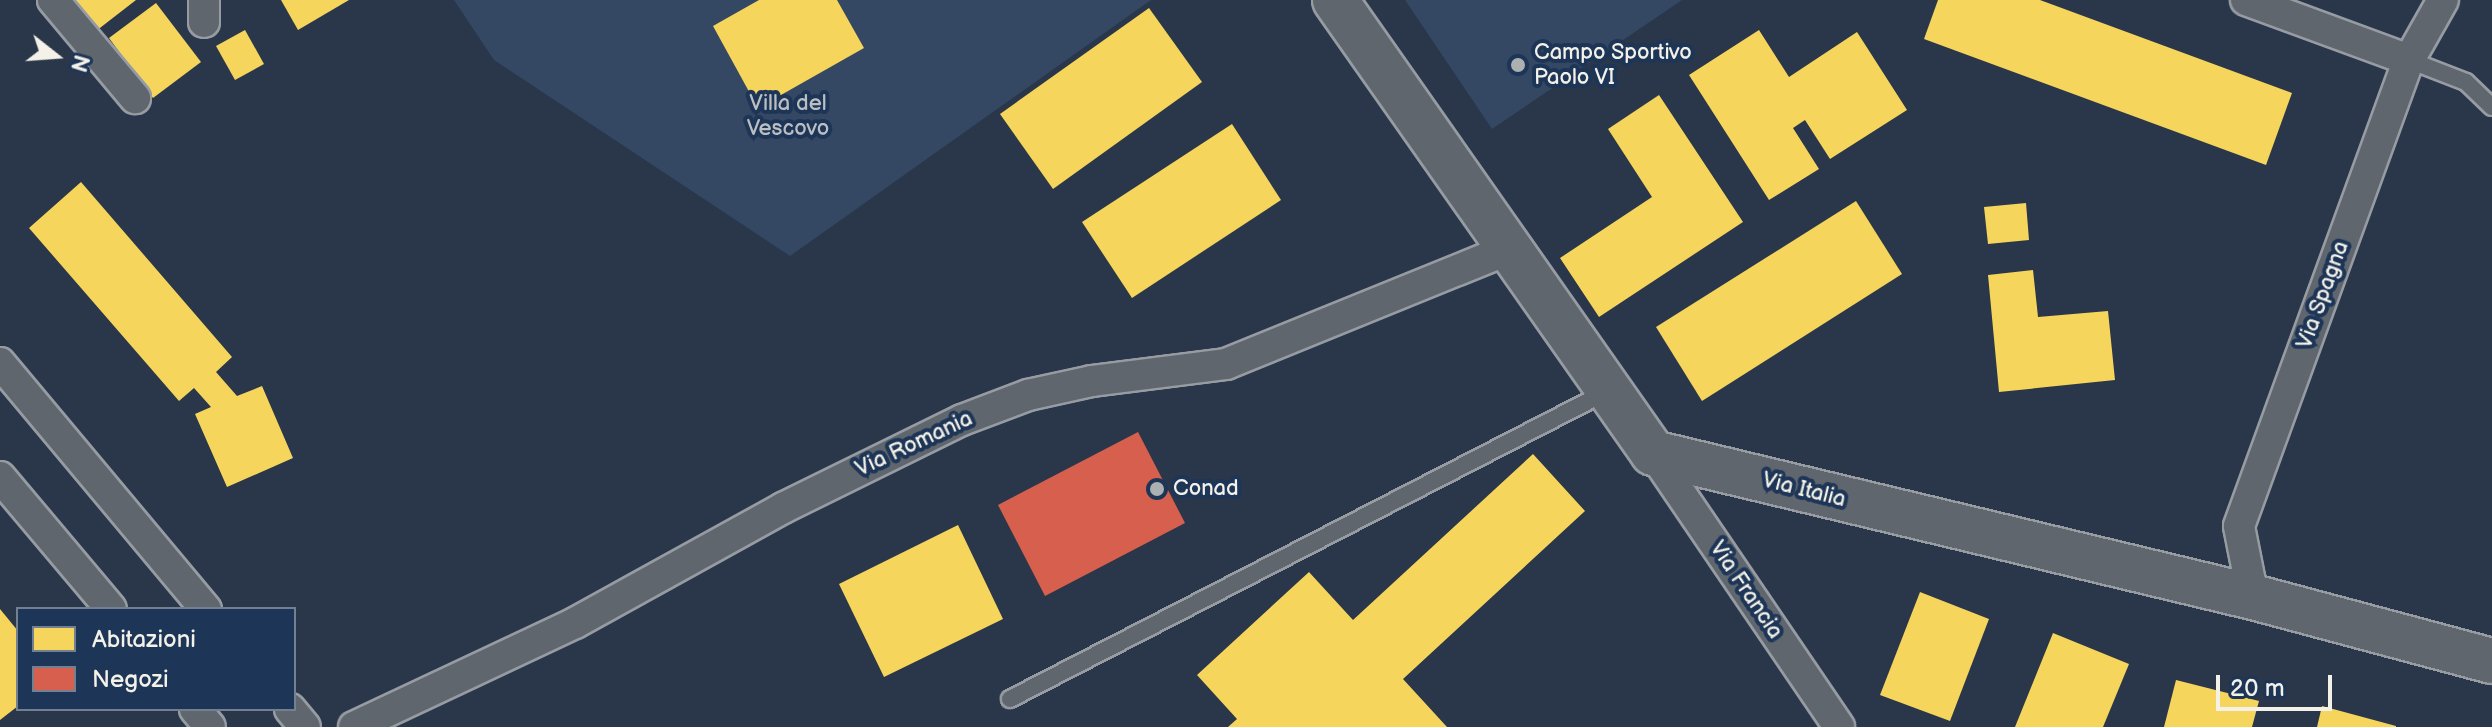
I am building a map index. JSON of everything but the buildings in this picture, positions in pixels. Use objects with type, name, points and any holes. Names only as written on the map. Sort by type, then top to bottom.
[{"type":"street","points":[[53,0],[135,98]]},
{"type":"street","points":[[1335,0],[1606,392],[1653,453]]},
{"type":"street","points":[[2246,0],[2409,60]]},
{"type":"street","name":"Via Spagna","points":[[2253,597],[2239,526],[2409,60],[2443,0]]},
{"type":"street","name":"Via Romania","points":[[354,727],[575,623],[783,508],[962,420],[1028,395],[1092,381],[1226,364],[1507,250]]},
{"type":"street","points":[[0,363],[204,607]]},
{"type":"street","name":"Via Italia","points":[[1653,453],[2253,597],[2492,661]]},
{"type":"street","name":"Via Francia","points":[[1653,453],[1839,727]]},
{"type":"street","points":[[0,477],[109,607]]},
{"type":"street","points":[[292,711],[305,727]]},
{"type":"lane","points":[[2409,60],[2466,82],[2492,107]]},
{"type":"lane","points":[[1010,699],[1606,392]]},
{"type":"green space","name":"Villa del Vescovo","points":[[454,0],[1151,0],[790,256],[494,60]]},
{"type":"green space","name":"Campo Sportivo Paolo VI","points":[[1405,0],[1682,0],[1492,129]]},
{"type":"place","name":"Campo Sportivo Paolo VI","points":[[1518,65]]},
{"type":"place","name":"Conad","points":[[1157,489]]}]
